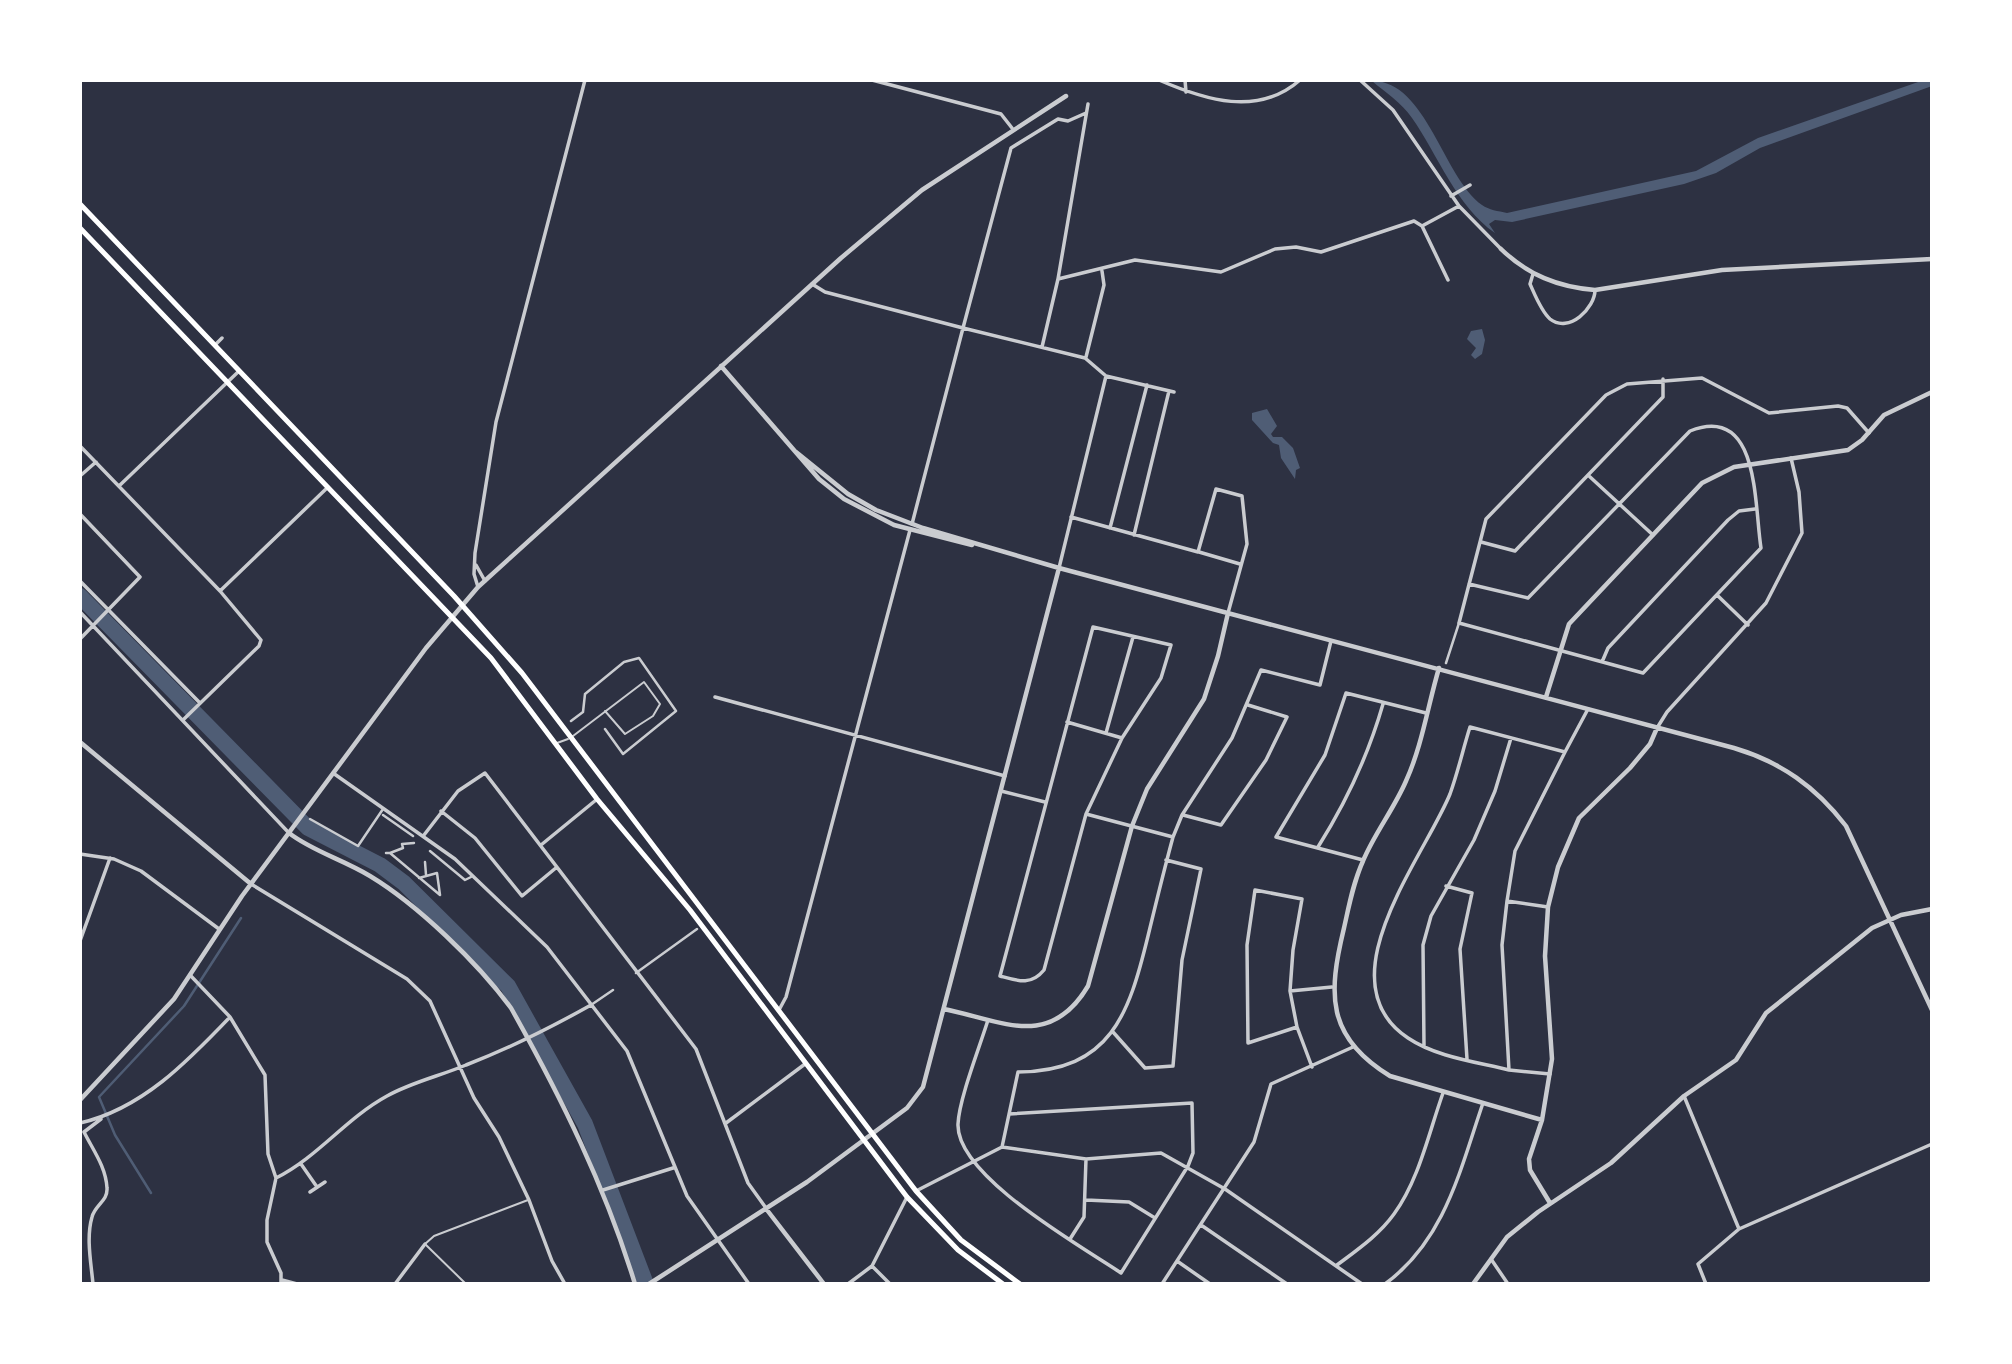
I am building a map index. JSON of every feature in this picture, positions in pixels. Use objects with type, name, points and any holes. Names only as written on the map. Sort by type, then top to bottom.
[{"type":"main road","points":[[80,204],[462,605],[522,673],[916,1191],[961,1240],[1020,1283]]},
{"type":"main road","points":[[81,230],[508,677],[597,799],[690,910],[907,1197],[958,1250],[1003,1283]]},
{"type":"street","points":[[478,587],[474,574],[475,552],[496,422],[585,80]]},
{"type":"street","points":[[872,80],[1001,114],[1012,128]]},
{"type":"street","points":[[1159,80],[1186,92],[1230,103],[1263,101],[1280,96],[1300,80]]},
{"type":"street","points":[[1185,80],[1186,92]]},
{"type":"street","points":[[1360,80],[1393,110],[1459,206],[1517,265],[1533,274],[1575,288],[1595,290],[1722,270],[1931,259]]},
{"type":"street","points":[[81,1097],[174,999],[219,929],[302,814],[452,616],[478,587],[812,284],[922,190],[1012,128],[1066,96]]},
{"type":"street","points":[[1042,347],[1058,279],[1088,104]]},
{"type":"street","points":[[778,1011],[786,997],[1011,148],[1058,120],[1068,121],[1086,113]]},
{"type":"street","points":[[1453,195],[1469,185]]},
{"type":"street","points":[[1422,226],[1459,206]]},
{"type":"street","points":[[1058,279],[1102,271],[1135,260],[1221,272],[1275,249],[1296,247],[1321,253],[1414,221],[1422,226],[1448,280]]},
{"type":"street","points":[[1086,358],[1104,285],[1102,271]]},
{"type":"street","points":[[1533,274],[1530,284],[1533,292],[1549,318],[1558,323],[1568,322],[1587,310],[1594,300],[1595,290]]},
{"type":"street","points":[[812,284],[825,292],[1086,358],[1106,376],[1172,391],[1134,535]]},
{"type":"street","points":[[213,346],[222,338]]},
{"type":"street","points":[[721,366],[819,479],[844,499],[911,527],[1751,753],[1789,771],[1807,784],[1846,826],[1931,1010]]},
{"type":"street","points":[[119,486],[238,372]]},
{"type":"street","points":[[651,1282],[767,1210],[907,1108],[923,1087],[1059,568],[1106,376]]},
{"type":"street","points":[[1446,663],[1486,519],[1606,395],[1627,384],[1663,379],[1710,380],[1769,413],[1838,406],[1847,408],[1869,433]]},
{"type":"street","points":[[1480,541],[1515,551],[1663,397],[1663,379]]},
{"type":"street","points":[[1110,528],[1147,385]]},
{"type":"street","points":[[1546,697],[1569,624],[1702,483],[1722,471],[1750,464],[1848,450],[1869,433],[1884,415],[1931,391]]},
{"type":"street","points":[[1459,623],[1643,673],[1761,548],[1750,464],[1737,435],[1726,428],[1705,425],[1690,431],[1528,598],[1469,584]]},
{"type":"street","points":[[80,446],[220,591],[261,643],[184,719]]},
{"type":"street","points":[[1550,1203],[1530,1170],[1529,1159],[1542,1120],[1550,1074],[1551,1030],[1545,956],[1548,906],[1558,867],[1579,818],[1630,768],[1650,744],[1667,712],[1766,603],[1804,527],[1791,458]]},
{"type":"street","points":[[80,476],[96,462]]},
{"type":"street","points":[[1589,475],[1653,535]]},
{"type":"street","points":[[220,591],[327,488]]},
{"type":"street","points":[[944,1009],[1013,1026],[1039,1026],[1062,1016],[1080,999],[1088,986],[1132,826],[1147,789],[1204,699],[1218,656],[1247,544],[1242,496],[1216,489],[1198,552]]},
{"type":"street","points":[[1602,662],[1608,648],[1728,520],[1739,511],[1755,509]]},
{"type":"street","points":[[80,513],[140,577],[80,639]]},
{"type":"street","points":[[1071,517],[1240,564]]},
{"type":"street","points":[[475,552],[477,571],[485,581]]},
{"type":"street","points":[[80,581],[198,705]]},
{"type":"street","points":[[1717,596],[1748,625]]},
{"type":"street","points":[[80,612],[289,832],[368,874],[407,901],[498,990],[532,1038],[605,1190],[635,1283]]},
{"type":"street","points":[[1093,627],[1171,645],[1161,678],[1122,738],[1086,814],[1044,970],[1039,977],[1023,982],[1000,976],[1067,722],[1093,627]]},
{"type":"street","points":[[1106,733],[1133,636]]},
{"type":"street","points":[[1002,1147],[1017,1072],[1038,1072],[1083,1057],[1113,1032],[1133,998],[1172,836],[1182,815],[1232,738],[1261,670],[1320,685],[1331,639]]},
{"type":"street","points":[[571,721],[583,712],[585,694],[624,662],[639,659],[676,712],[623,754],[605,729]]},
{"type":"street","points":[[1438,668],[1406,782],[1363,860],[1351,898],[1332,987],[1339,1018],[1354,1047],[1374,1066],[1390,1076],[1542,1120]]},
{"type":"street","points":[[1363,860],[1276,837],[1325,755],[1346,693],[1426,713]]},
{"type":"street","points":[[715,697],[1005,776]]},
{"type":"street","points":[[1318,847],[1353,787],[1370,749],[1383,704]]},
{"type":"street","points":[[1182,815],[1220,825],[1266,760],[1287,717],[1248,705]]},
{"type":"street","points":[[1509,1070],[1502,945],[1515,851],[1588,709]]},
{"type":"street","points":[[1067,722],[1122,738]]},
{"type":"street","points":[[1550,1074],[1509,1070],[1424,1047],[1406,1037],[1383,1010],[1376,990],[1374,964],[1386,920],[1405,875],[1450,793],[1470,727],[1564,752]]},
{"type":"street","points":[[1424,1047],[1423,945],[1431,916],[1474,840],[1495,791],[1511,738]]},
{"type":"street","points":[[80,742],[251,884],[418,987],[435,1011],[460,1068],[529,1200],[552,1261],[565,1283]]},
{"type":"street","points":[[333,773],[425,835],[486,886],[547,947],[627,1051],[673,1168],[687,1196],[749,1283]]},
{"type":"street","points":[[425,835],[458,791],[485,773],[701,1057],[748,1183],[824,1283]]},
{"type":"street","points":[[1001,790],[1045,802]]},
{"type":"street","points":[[541,845],[597,799]]},
{"type":"street","points":[[310,818],[358,846],[383,809]]},
{"type":"street","points":[[442,811],[475,838],[522,896],[557,867]]},
{"type":"street","points":[[1086,814],[1172,836]]},
{"type":"street","points":[[383,815],[413,836]]},
{"type":"street","points":[[414,843],[402,844],[403,848],[388,853],[440,895],[437,873],[419,878]]},
{"type":"street","points":[[430,851],[466,880],[471,877]]},
{"type":"street","points":[[80,853],[110,858],[158,881],[219,929]]},
{"type":"street","points":[[80,941],[110,858]]},
{"type":"street","points":[[1113,1032],[1145,1068],[1173,1066],[1182,960],[1201,869],[1166,860]]},
{"type":"street","points":[[425,862],[426,875]]},
{"type":"street","points":[[1446,886],[1472,893],[1460,949],[1467,1059]]},
{"type":"street","points":[[1297,1027],[1248,1043],[1247,945],[1255,890],[1302,899],[1293,950],[1290,991],[1297,1027],[1312,1067]]},
{"type":"street","points":[[1507,901],[1548,906]]},
{"type":"street","points":[[1473,1283],[1507,1237],[1550,1203],[1611,1163],[1684,1096],[1736,1060],[1766,1013],[1862,935],[1891,919],[1931,909]]},
{"type":"street","points":[[636,973],[697,929]]},
{"type":"street","points":[[190,975],[216,998],[265,1075],[268,1154],[276,1178],[267,1242],[282,1282],[297,1283]]},
{"type":"street","points":[[1290,991],[1332,987]]},
{"type":"street","points":[[276,1178],[301,1164],[340,1128],[384,1097],[532,1038],[613,990]]},
{"type":"street","points":[[93,1283],[89,1240],[91,1220],[106,1197],[107,1189],[101,1163],[84,1132],[101,1119],[135,1101],[188,1060],[230,1017]]},
{"type":"street","points":[[988,1020],[958,1122],[964,1151],[1016,1204],[1121,1273],[1188,1166],[1193,1153],[1192,1103],[1009,1114]]},
{"type":"street","points":[[1162,1283],[1226,1189],[1254,1142],[1271,1084],[1354,1047]]},
{"type":"street","points":[[726,1123],[804,1064]]},
{"type":"street","points":[[1337,1265],[1370,1240],[1394,1214],[1412,1182],[1443,1093]]},
{"type":"street","points":[[1684,1096],[1739,1230]]},
{"type":"street","points":[[1385,1283],[1406,1268],[1436,1227],[1448,1205],[1483,1103]]},
{"type":"street","points":[[80,1123],[101,1119]]},
{"type":"street","points":[[1706,1283],[1698,1264],[1739,1230],[1931,1144]]},
{"type":"street","points":[[916,1191],[1002,1147],[1086,1159],[1161,1153],[1226,1189],[1362,1283]]},
{"type":"street","points":[[1070,1239],[1084,1217],[1087,1200],[1086,1159]]},
{"type":"street","points":[[301,1164],[317,1187]]},
{"type":"street","points":[[605,1190],[673,1168]]},
{"type":"street","points":[[310,1192],[325,1182]]},
{"type":"street","points":[[848,1283],[872,1266],[907,1197]]},
{"type":"street","points":[[1087,1200],[1129,1202],[1156,1218]]},
{"type":"street","points":[[1201,1225],[1287,1283]]},
{"type":"street","points":[[395,1283],[425,1244]]},
{"type":"street","points":[[1491,1259],[1508,1283]]},
{"type":"street","points":[[1176,1260],[1210,1283]]},
{"type":"street","points":[[872,1266],[890,1283]]},
{"type":"lane","points":[[556,744],[571,738],[644,682],[660,705],[653,716],[625,734],[605,712]]},
{"type":"lane","points":[[466,1283],[425,1244],[434,1236],[529,1200]]},
{"type":"water","points":[[1372,81],[1391,85],[1406,96],[1433,132],[1468,192],[1485,207],[1507,213],[1696,171],[1758,138],[1921,81],[1931,81],[1932,86],[1760,148],[1716,173],[1684,184],[1512,222],[1495,220],[1489,224],[1495,233],[1481,222],[1458,195],[1408,112]]},
{"type":"water","points":[[1482,329],[1485,340],[1482,354],[1475,359],[1471,355],[1476,348],[1467,339],[1471,331]]},
{"type":"water","points":[[1267,409],[1277,426],[1271,434],[1273,437],[1282,437],[1293,448],[1300,468],[1296,470],[1295,479],[1281,458],[1279,445],[1273,443],[1252,420],[1252,413]]},
{"type":"waterway","points":[[80,596],[308,828],[380,865],[404,883],[508,986],[585,1124],[646,1284]]},
{"type":"waterway","points":[[151,1193],[115,1135],[99,1097],[184,1006],[241,918]]}]
